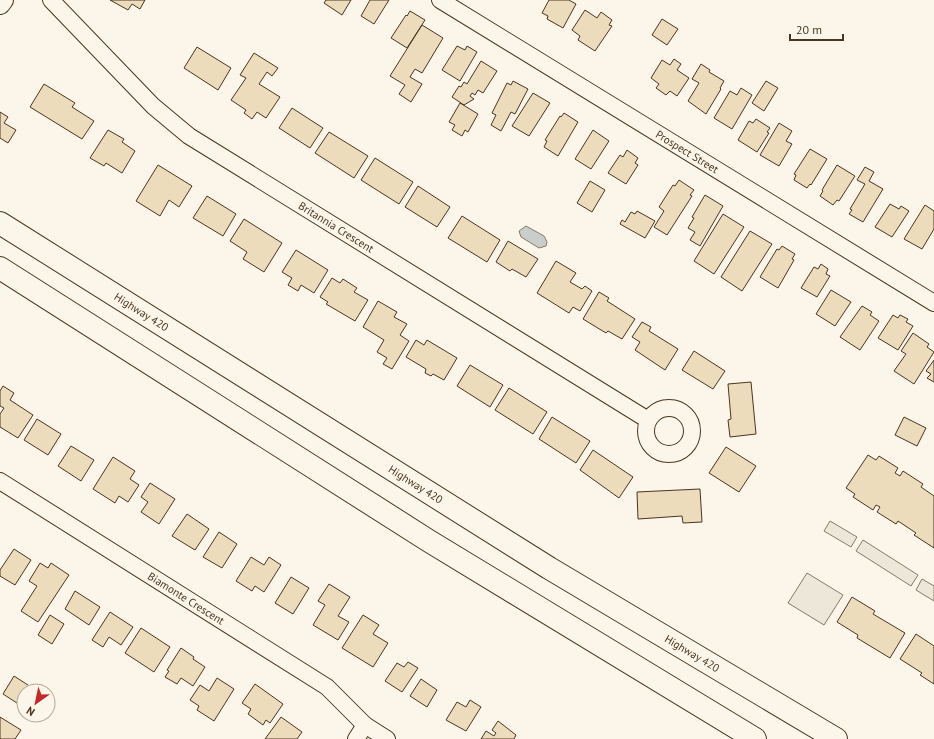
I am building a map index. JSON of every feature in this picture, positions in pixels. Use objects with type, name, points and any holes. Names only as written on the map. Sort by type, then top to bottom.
[{"type":"highway","name":"Highway 420","points":[[0,223],[549,568],[836,739]]},
{"type":"highway","points":[[0,268],[429,541],[755,739]]},
{"type":"street","points":[[0,4],[4,0]]},
{"type":"street","name":"Britannia Crescent","points":[[51,0],[153,106],[189,136],[648,420]]},
{"type":"street","name":"Prospect Street","points":[[440,0],[934,303]]},
{"type":"street","name":"Biamonte Crescent","points":[[0,481],[328,687],[365,725],[387,739]]},
{"type":"street","points":[[356,739],[365,725]]},
{"type":"shaded area","points":[[526,226],[544,236],[547,242],[546,246],[539,248],[521,237],[519,231]]},
{"type":"shaded area","points":[[830,521],[857,537],[851,547],[824,531]]},
{"type":"shaded area","points":[[863,540],[918,575],[911,586],[856,551]]},
{"type":"shaded area","points":[[807,573],[843,595],[824,625],[788,603]]},
{"type":"shaded area","points":[[922,579],[934,586],[934,601],[916,590]]},
{"type":"building","points":[[110,0],[145,0],[140,9],[132,4],[128,10]]},
{"type":"building","points":[[326,0],[351,0],[342,15],[324,3]]},
{"type":"building","points":[[370,0],[389,0],[374,24],[361,16]]},
{"type":"building","points":[[549,0],[569,0],[576,4],[563,28],[547,19],[548,16],[542,13]]},
{"type":"building","points":[[585,10],[597,18],[601,12],[612,20],[609,25],[612,26],[595,51],[578,40],[580,36],[572,30]]},
{"type":"building","points":[[410,11],[425,20],[407,48],[391,38]]},
{"type":"building","points":[[662,19],[678,29],[667,45],[652,35]]},
{"type":"building","points":[[422,25],[443,38],[422,73],[415,69],[410,77],[422,84],[411,102],[399,94],[405,85],[390,76]]},
{"type":"building","points":[[457,46],[465,50],[467,46],[477,52],[460,81],[442,70]]},
{"type":"building","points":[[197,47],[231,68],[218,90],[184,68]]},
{"type":"building","points":[[254,53],[278,68],[272,76],[267,72],[259,84],[280,97],[266,118],[257,112],[252,119],[244,113],[246,110],[231,100],[246,78],[240,75]]},
{"type":"building","points":[[674,59],[681,64],[677,70],[689,78],[677,96],[670,91],[666,95],[656,88],[659,84],[651,78],[662,60],[670,65]]},
{"type":"building","points":[[481,61],[497,71],[483,93],[478,90],[475,95],[472,93],[470,96],[474,99],[464,105],[452,97],[459,86],[461,87],[464,82],[467,84]]},
{"type":"building","points":[[701,64],[710,70],[709,72],[724,81],[706,114],[688,101],[699,83],[692,79]]},
{"type":"building","points":[[513,81],[528,89],[515,114],[511,112],[501,131],[491,125],[496,115],[492,113],[507,83],[511,85]]},
{"type":"building","points":[[766,81],[778,88],[764,111],[752,103]]},
{"type":"building","points":[[44,84],[75,103],[72,107],[94,121],[82,139],[30,107]]},
{"type":"building","points":[[741,88],[752,95],[732,129],[714,118],[730,91],[737,95]]},
{"type":"building","points":[[533,93],[550,103],[529,136],[512,126]]},
{"type":"building","points":[[460,103],[478,114],[468,132],[465,130],[462,136],[452,130],[455,125],[449,122]]},
{"type":"building","points":[[292,108],[323,128],[310,148],[279,128]]},
{"type":"building","points":[[0,112],[8,117],[4,123],[16,130],[8,143],[0,138]]},
{"type":"building","points":[[564,113],[578,122],[558,156],[544,147],[547,141],[545,140],[560,116],[561,117]]},
{"type":"building","points":[[756,119],[770,128],[767,132],[769,133],[757,152],[738,140],[749,121],[753,123]]},
{"type":"building","points":[[779,123],[792,131],[786,141],[792,144],[779,166],[760,155]]},
{"type":"building","points":[[108,130],[124,139],[122,142],[135,151],[122,173],[106,163],[104,166],[90,158]]},
{"type":"building","points":[[593,130],[609,141],[591,169],[575,159]]},
{"type":"building","points":[[329,132],[368,156],[354,178],[315,153]]},
{"type":"building","points":[[810,149],[827,159],[811,185],[810,184],[807,188],[794,180],[796,175],[794,174]]},
{"type":"building","points":[[627,150],[638,158],[635,163],[638,165],[626,184],[608,173],[620,155],[623,157]]},
{"type":"building","points":[[375,158],[413,182],[399,204],[361,180]]},
{"type":"building","points":[[158,165],[192,186],[179,207],[169,200],[160,216],[136,201]]},
{"type":"building","points":[[837,165],[855,176],[839,201],[837,200],[833,205],[820,196]]},
{"type":"building","points":[[865,167],[874,172],[869,181],[883,189],[863,222],[849,214],[852,210],[850,209],[865,184],[857,180]]},
{"type":"building","points":[[679,180],[694,190],[690,195],[692,196],[667,235],[654,227],[664,211],[659,207],[673,185],[675,186]]},
{"type":"building","points":[[590,181],[605,190],[592,212],[577,203]]},
{"type":"building","points":[[418,186],[450,207],[437,227],[405,207]]},
{"type":"building","points":[[705,195],[723,206],[700,246],[690,240],[695,232],[688,228],[694,218],[692,217]]},
{"type":"building","points":[[207,196],[236,214],[223,236],[193,218]]},
{"type":"building","points":[[890,204],[899,209],[901,206],[909,211],[892,237],[875,227]]},
{"type":"building","points":[[925,205],[934,211],[934,229],[922,249],[904,239]]},
{"type":"building","points":[[637,211],[655,221],[645,238],[620,224],[622,220],[625,222],[631,212],[635,214]]},
{"type":"building","points":[[723,214],[744,227],[714,274],[694,261]]},
{"type":"building","points":[[462,216],[500,240],[487,262],[448,238]]},
{"type":"building","points":[[244,219],[282,243],[264,272],[243,259],[247,252],[230,241]]},
{"type":"building","points":[[750,231],[772,244],[742,291],[721,277]]},
{"type":"building","points":[[508,241],[538,259],[526,277],[512,269],[510,271],[496,262]]},
{"type":"building","points":[[782,246],[795,254],[792,259],[794,260],[778,288],[760,277],[777,249],[779,250]]},
{"type":"building","points":[[296,250],[328,270],[314,293],[301,285],[298,291],[288,285],[292,278],[282,272]]},
{"type":"building","points":[[556,261],[576,273],[570,282],[582,289],[585,286],[592,291],[580,311],[573,307],[569,313],[537,293]]},
{"type":"building","points":[[821,264],[828,269],[826,274],[830,276],[817,297],[801,288],[814,267],[818,269]]},
{"type":"building","points":[[332,278],[340,283],[343,279],[357,288],[354,292],[368,300],[355,321],[326,304],[328,302],[320,297]]},
{"type":"building","points":[[831,290],[851,302],[835,326],[816,314]]},
{"type":"building","points":[[599,292],[609,298],[607,301],[635,319],[622,339],[608,331],[606,333],[583,319]]},
{"type":"building","points":[[378,301],[397,312],[394,317],[407,324],[400,335],[409,341],[392,369],[383,364],[387,358],[377,352],[384,340],[363,327]]},
{"type":"building","points":[[862,306],[872,312],[870,315],[879,321],[860,350],[840,337]]},
{"type":"building","points":[[893,315],[898,318],[900,315],[908,319],[906,322],[913,326],[898,350],[878,338]]},
{"type":"building","points":[[642,322],[651,327],[649,331],[678,349],[665,370],[635,350],[640,342],[632,337]]},
{"type":"building","points":[[913,333],[929,344],[927,347],[934,352],[914,384],[894,371],[906,354],[901,351]]},
{"type":"building","points":[[416,340],[424,345],[427,340],[457,358],[444,380],[433,374],[431,376],[425,373],[426,369],[406,357]]},
{"type":"building","points":[[694,351],[725,371],[713,389],[682,370]]},
{"type":"building","points":[[934,360],[934,382],[927,378],[931,374],[926,371]]},
{"type":"building","points":[[470,365],[503,385],[490,407],[457,386]]},
{"type":"building","points":[[751,382],[756,434],[730,437],[728,420],[731,419],[728,384]]},
{"type":"building","points":[[3,386],[14,393],[10,400],[33,415],[18,438],[0,427],[0,414],[4,408],[0,406],[0,391]]},
{"type":"building","points":[[509,388],[547,412],[533,434],[495,410]]},
{"type":"building","points":[[552,417],[590,441],[576,463],[539,439]]},
{"type":"building","points":[[904,417],[926,428],[917,446],[895,435]]},
{"type":"building","points":[[37,419],[61,434],[48,455],[24,440]]},
{"type":"building","points":[[71,446],[94,460],[81,481],[58,466]]},
{"type":"building","points":[[726,447],[756,466],[739,492],[709,473]]},
{"type":"building","points":[[593,450],[633,477],[619,498],[580,470]]},
{"type":"building","points":[[868,455],[876,460],[879,456],[898,468],[895,473],[900,476],[903,471],[923,484],[921,487],[934,496],[934,548],[914,535],[916,533],[898,521],[896,524],[877,512],[880,507],[876,505],[873,510],[853,497],[855,494],[846,488]]},
{"type":"building","points":[[113,457],[135,471],[130,479],[139,485],[128,502],[119,496],[115,503],[93,489]]},
{"type":"building","points":[[150,483],[175,499],[159,524],[141,512],[148,502],[141,497]]},
{"type":"building","points":[[700,489],[702,522],[683,523],[682,516],[638,519],[637,492]]},
{"type":"building","points":[[187,514],[209,529],[195,550],[172,536]]},
{"type":"building","points":[[219,532],[237,544],[222,568],[203,557]]},
{"type":"building","points":[[14,549],[31,560],[15,585],[0,576],[0,570]]},
{"type":"building","points":[[251,557],[264,565],[269,557],[281,565],[264,592],[255,586],[252,591],[236,581]]},
{"type":"building","points":[[40,563],[48,568],[51,563],[69,575],[38,622],[21,611],[37,586],[29,581]]},
{"type":"building","points":[[291,577],[309,588],[293,614],[275,603]]},
{"type":"building","points":[[329,584],[350,597],[338,616],[349,622],[338,640],[313,625],[325,605],[318,601]]},
{"type":"building","points":[[75,591],[100,607],[89,625],[65,609]]},
{"type":"building","points":[[852,597],[875,611],[873,614],[905,633],[890,658],[857,638],[858,635],[837,622]]},
{"type":"building","points":[[110,612],[133,627],[121,645],[109,637],[103,647],[92,640]]},
{"type":"building","points":[[50,615],[64,624],[52,644],[38,635]]},
{"type":"building","points":[[363,615],[379,625],[373,634],[388,643],[373,667],[342,648]]},
{"type":"building","points":[[141,628],[170,647],[154,672],[125,653]]},
{"type":"building","points":[[916,634],[934,646],[934,684],[920,675],[922,673],[900,659]]},
{"type":"building","points":[[181,648],[205,667],[193,686],[181,678],[177,684],[165,677],[169,671],[167,670]]},
{"type":"building","points":[[408,662],[418,668],[402,692],[385,681],[397,663],[404,667]]},
{"type":"building","points":[[14,676],[25,683],[16,683],[16,702],[3,694]]},
{"type":"building","points":[[217,678],[234,689],[214,721],[197,710],[199,706],[190,700],[200,685],[209,691]]},
{"type":"building","points":[[421,679],[437,690],[427,707],[410,696]]},
{"type":"building","points":[[255,684],[283,704],[270,723],[266,720],[263,725],[248,714],[251,709],[242,703]]},
{"type":"building","points":[[470,700],[481,707],[466,731],[446,720],[457,702],[466,707]]},
{"type":"building","points":[[0,717],[21,730],[15,739],[0,739]]},
{"type":"building","points":[[281,717],[302,732],[297,739],[265,739]]},
{"type":"building","points":[[498,721],[516,735],[514,739],[481,739],[486,731],[494,736],[496,733],[492,730]]}]
